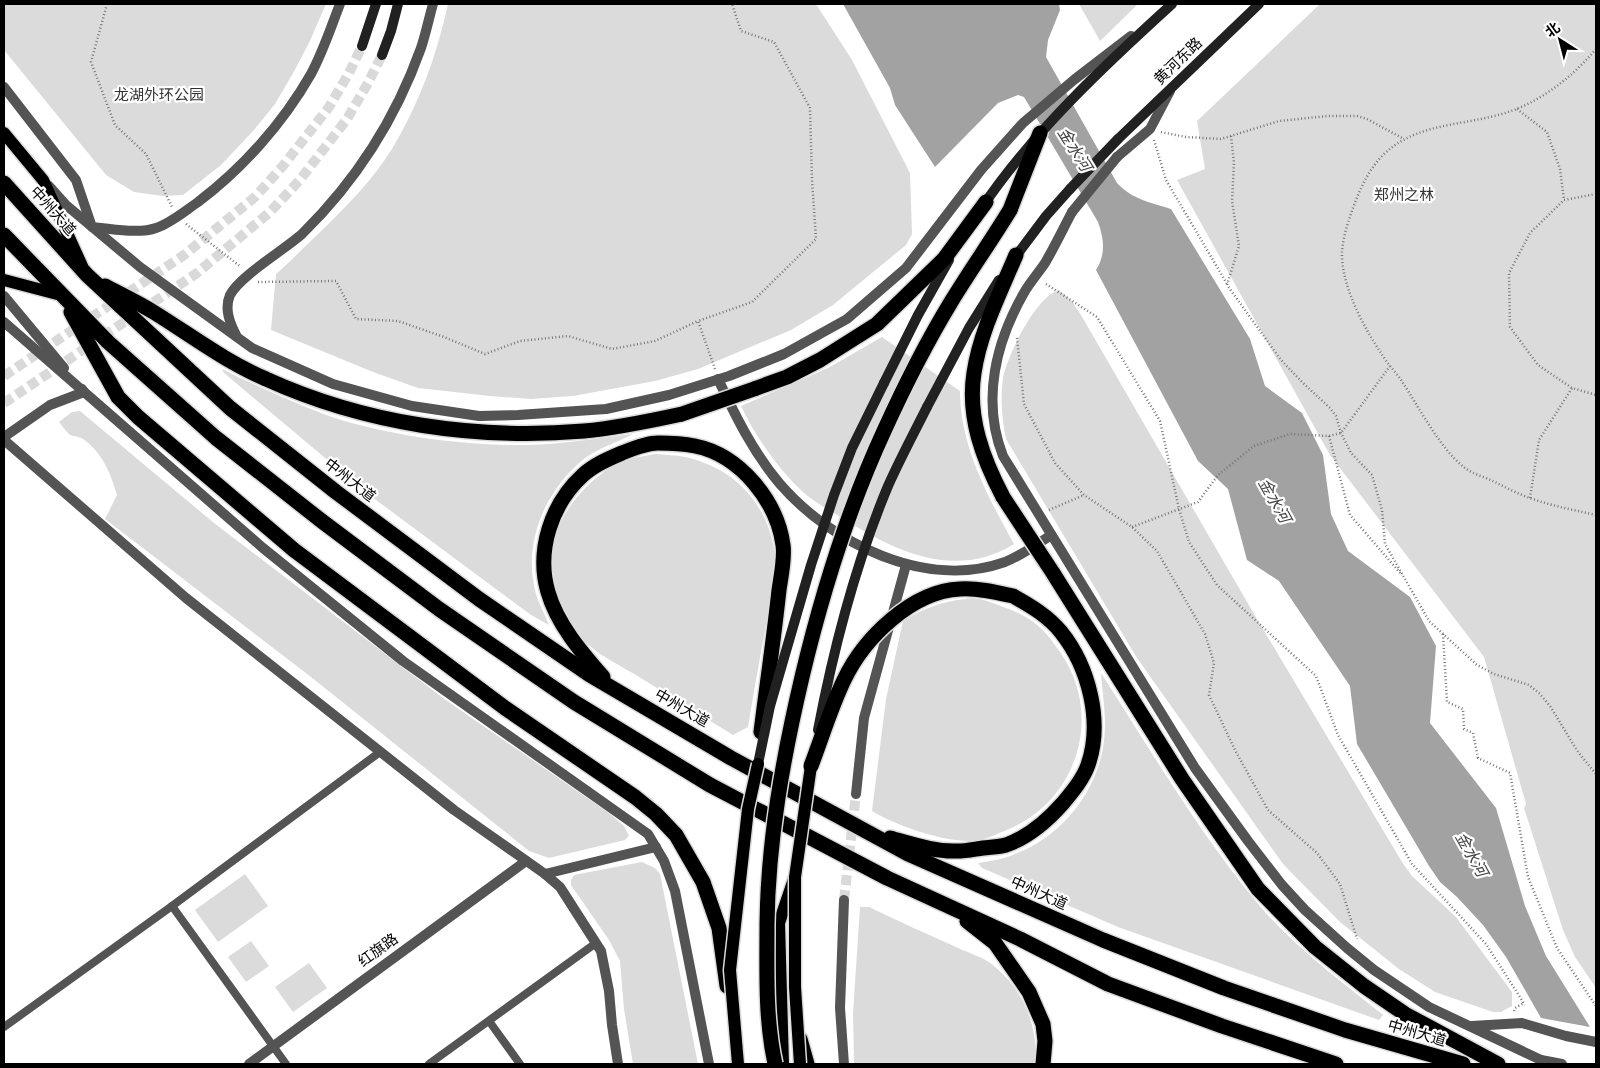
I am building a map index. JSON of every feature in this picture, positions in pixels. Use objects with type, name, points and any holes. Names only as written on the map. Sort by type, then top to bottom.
[{"type":"highway","points":[[775,1064],[771,1046],[766,998],[768,885],[775,812],[787,742],[814,630],[847,521],[884,432],[914,370],[951,302],[1010,210],[1040,133]]},
{"type":"highway","name":"中州大道","points":[[4,183],[87,276],[230,408],[478,599],[614,690],[731,758],[908,854],[1102,940],[1224,988],[1345,1030],[1463,1064]]},
{"type":"highway","points":[[87,276],[154,312],[197,341],[266,380],[300,393],[349,409],[392,420],[445,430],[546,434],[617,427],[682,414],[787,377],[820,360],[877,324],[944,259],[986,202]]},
{"type":"highway","points":[[4,235],[108,342],[216,438],[330,528],[439,610],[574,702],[710,785],[887,878],[1020,939],[1108,984],[1222,1026],[1336,1064]]},
{"type":"highway","points":[[1016,255],[987,325],[974,373],[973,409],[976,431],[992,476],[1003,497],[1182,778],[1258,888],[1315,947],[1364,986],[1405,1014],[1498,1064]]},
{"type":"highway","points":[[61,295],[118,397],[138,417],[294,550],[505,708],[635,797],[656,814],[676,835],[703,882],[719,928],[737,1061]]},
{"type":"highway","points":[[614,690],[564,627],[548,594],[544,561],[548,528],[559,506],[573,486],[583,475],[605,460],[656,442],[696,446],[717,454],[740,469],[756,484],[774,511],[784,546],[758,764]]},
{"type":"highway","points":[[811,766],[845,679],[863,650],[882,628],[912,604],[938,592],[959,589],[989,590],[1013,596],[1038,610],[1061,632],[1075,654],[1086,678],[1092,707],[1094,736],[1088,765],[1077,787],[1057,810],[1033,832],[1005,845],[957,851],[932,849],[868,832]]},
{"type":"highway","points":[[948,906],[995,942],[1029,992],[1043,1024],[1045,1041],[1043,1064]]},
{"type":"highway","points":[[798,1032],[807,1064]]},
{"type":"main road","points":[[362,46],[376,4]]},
{"type":"main road","points":[[382,55],[398,4]]},
{"type":"main road","points":[[737,1061],[730,970],[748,809],[770,706],[811,565],[852,448],[914,322],[955,249],[986,202],[1040,133],[1172,4]]},
{"type":"main road","name":"黄河东路","points":[[811,766],[828,678],[857,568],[889,485],[927,407],[969,328],[1016,255],[1070,189],[1118,139],[1259,4]]},
{"type":"main road","points":[[4,133],[43,180],[87,276]]},
{"type":"main road","points":[[4,280],[61,295]]},
{"type":"main road","points":[[800,1064],[795,986],[794,878],[811,766]]},
{"type":"main road","points":[[783,1064],[779,923],[794,878]]},
{"type":"street","points":[[92,227],[120,230],[156,228],[177,217],[206,196],[263,141],[291,106],[312,72],[340,4]]},
{"type":"street","points":[[238,338],[229,323],[227,309],[230,296],[240,284],[301,234],[357,172],[376,143],[409,81],[422,46],[433,4]]},
{"type":"street","points":[[43,180],[66,205],[140,267],[252,348],[333,384],[412,406],[479,416],[606,409],[669,395],[718,379],[791,351],[847,319],[882,291],[906,268],[981,170],[1023,123],[1075,79],[1162,13]]},
{"type":"street","points":[[4,87],[76,180],[92,227]]},
{"type":"street","points":[[1171,89],[1150,129],[1116,157],[1072,212],[1044,263],[1025,290],[1008,325],[993,372],[991,405],[998,444],[1003,456],[1050,535],[1195,768],[1282,885],[1326,930],[1374,970],[1429,1007],[1542,1062],[1562,1064]]},
{"type":"street","points":[[4,296],[84,392]]},
{"type":"street","points":[[4,322],[263,548],[403,661],[648,834],[664,860],[675,892],[709,1064]]},
{"type":"street","points":[[718,379],[752,447],[792,498],[828,526],[860,546],[886,559],[906,565],[932,569],[960,570],[988,566],[1020,555],[1050,535]]},
{"type":"street","points":[[84,392],[50,405],[4,439],[186,598],[454,810],[545,874],[560,887],[601,951],[606,972],[618,1064]]},
{"type":"street","points":[[856,794],[864,718],[906,565]]},
{"type":"street","points":[[545,874],[656,847]]},
{"type":"street","name":"红旗路","points":[[248,1064],[526,861]]},
{"type":"street","points":[[844,900],[840,1008],[844,1064]]},
{"type":"street","points":[[1470,1026],[1522,1023],[1566,1036],[1596,1042]]},
{"type":"lane","points":[[4,1027],[172,906],[380,752]]},
{"type":"lane","points":[[172,906],[286,1064]]},
{"type":"lane","points":[[429,1064],[596,943]]},
{"type":"lane","points":[[489,1021],[520,1064]]},
{"type":"path","points":[[106,4],[91,62],[115,125],[146,154],[177,217],[258,282],[336,281],[356,319],[398,321],[486,354],[520,341],[568,336],[612,349],[655,341],[698,321],[752,302],[816,239],[810,108],[774,42],[741,31],[732,4]]},
{"type":"path","points":[[1596,49],[1585,63],[1565,81],[1517,109],[1494,116],[1440,125],[1405,139],[1382,156],[1360,188],[1346,227],[1342,252],[1344,273],[1352,298],[1377,347],[1454,458],[1467,470],[1530,498],[1596,515]]},
{"type":"path","points":[[1517,109],[1546,132],[1560,169],[1564,200]]},
{"type":"path","points":[[1405,139],[1367,119],[1357,116],[1327,116],[1279,121],[1221,138],[1186,137],[1150,129],[1166,180],[1227,284],[1281,360],[1330,408],[1336,416],[1341,433],[1351,453],[1374,479],[1382,510],[1385,544],[1429,621],[1477,665],[1494,674],[1529,685],[1539,693],[1550,706],[1578,752],[1596,774]]},
{"type":"path","points":[[1227,284],[1238,246],[1232,201],[1234,164],[1231,136]]},
{"type":"path","points":[[1596,194],[1564,200],[1530,233],[1509,273],[1510,327],[1538,366],[1572,388],[1596,395]]},
{"type":"path","points":[[1046,284],[1097,317],[1160,421],[1188,542],[1217,585],[1316,676],[1338,735],[1412,864],[1486,944],[1525,1004],[1515,1008],[1514,1013]]},
{"type":"path","points":[[698,321],[718,379]]},
{"type":"path","points":[[1008,325],[1018,340],[1024,404],[1055,463],[1084,495],[1132,527],[1157,551],[1205,634],[1214,663],[1209,695],[1235,750],[1268,810],[1317,853],[1340,884],[1357,939]]},
{"type":"path","points":[[1132,527],[1198,502],[1218,475],[1254,446],[1290,434],[1329,436],[1341,433],[1390,366]]},
{"type":"path","points":[[1530,498],[1539,440],[1572,388]]},
{"type":"path","points":[[1329,436],[1350,515],[1406,580]]},
{"type":"path","points":[[1038,515],[1084,495]]},
{"type":"path","points":[[1442,633],[1447,702],[1463,709],[1464,729],[1473,733],[1478,758],[1510,773],[1528,877],[1557,948],[1596,1006]]},
{"type":"green space","name":"龙湖外环公园","points":[[4,4],[326,4],[309,43],[292,75],[275,104],[254,130],[221,165],[183,195],[163,196],[134,192],[106,175],[4,50]]},
{"type":"green space","points":[[448,4],[816,4],[852,60],[910,173],[912,234],[906,245],[833,305],[791,330],[698,369],[655,381],[573,396],[531,399],[418,388],[373,372],[271,330],[276,274],[357,194],[392,149],[411,115],[426,79]]},
{"type":"green space","points":[[1079,4],[1138,4],[1100,41]]},
{"type":"green space","name":"郑州之林","points":[[1320,4],[1596,4],[1596,988],[1575,957],[1563,930],[1524,808],[1526,804],[1484,657],[1330,455],[1177,180],[1205,169],[1197,121]]},
{"type":"green space","points":[[1059,290],[1071,300],[1081,315],[1254,614],[1402,862],[1412,876],[1456,917],[1512,992],[1512,1006],[1501,1012],[1493,1012],[1435,992],[1399,969],[1340,922],[1283,864],[1137,658],[1006,439],[1002,386],[1010,356],[1032,315],[1041,303]]},
{"type":"green space","points":[[882,337],[960,391],[961,411],[970,451],[985,489],[1014,544],[992,555],[970,560],[948,561],[905,551],[864,531],[808,496],[785,474],[760,441],[741,406],[828,368]]},
{"type":"green space","points":[[222,369],[329,416],[376,429],[427,438],[479,444],[528,445],[633,434],[585,458],[558,486],[540,519],[532,556],[532,575],[536,594],[549,625],[531,615],[368,494],[224,373]]},
{"type":"green space","points":[[80,411],[214,523],[443,698],[609,813],[624,826],[629,836],[625,840],[549,858],[529,851],[311,677],[105,519],[117,495],[109,471],[101,457],[90,444],[81,438],[69,434],[59,422],[72,412]]},
{"type":"green space","points":[[655,454],[682,456],[704,463],[722,471],[737,482],[750,495],[760,510],[768,527],[773,545],[776,565],[775,577],[748,727],[733,735],[591,647],[578,635],[568,620],[555,586],[553,549],[557,532],[569,507],[600,474],[629,459]]},
{"type":"green space","points":[[973,598],[1009,609],[1026,617],[1040,627],[1051,640],[1062,655],[1074,679],[1081,704],[1081,730],[1076,754],[1066,778],[1052,798],[1032,816],[1009,829],[986,838],[961,841],[921,832],[882,817],[872,811],[886,699],[903,621],[936,605]]},
{"type":"green space","points":[[1101,673],[1196,821],[1237,878],[1287,935],[1383,1015],[1379,1020],[1118,927],[982,868],[978,863],[993,861],[1015,854],[1034,845],[1052,833],[1067,819],[1091,784],[1099,765],[1104,744],[1105,717]]},
{"type":"green space","points":[[642,862],[655,868],[660,874],[698,1064],[633,1064],[624,1009],[620,961],[609,940],[571,885],[574,875]]},
{"type":"green space","points":[[245,874],[268,906],[218,942],[195,910]]},
{"type":"green space","points":[[860,907],[869,907],[981,958],[994,966],[1013,986],[1027,1010],[1034,1036],[1035,1064],[854,1064],[853,1013]]},
{"type":"green space","points":[[251,941],[269,966],[246,982],[228,957]]},
{"type":"green space","points":[[309,963],[327,988],[293,1012],[275,987]]},
{"type":"water","name":"金水河","points":[[843,4],[1059,4],[1060,10],[1048,40],[1046,57],[1117,183],[1136,197],[1171,209],[1250,339],[1265,386],[1302,413],[1323,455],[1331,514],[1348,551],[1410,597],[1436,646],[1430,723],[1496,808],[1525,906],[1546,956],[1590,1027],[1541,1018],[1506,957],[1483,925],[1440,882],[1429,866],[1357,744],[1350,686],[1279,581],[1247,560],[1228,489],[1198,461],[1096,270],[1103,252],[1102,234],[1098,222],[1024,97],[1018,95],[998,103],[935,167],[895,105],[890,88]]},
{"type":"tunnel","points":[[4,376],[184,255],[255,197],[282,167],[329,107],[362,46]]},
{"type":"tunnel","points":[[4,403],[197,273],[270,212],[299,181],[347,119],[382,55]]},
{"type":"tunnel","points":[[844,900],[856,794]]}]
